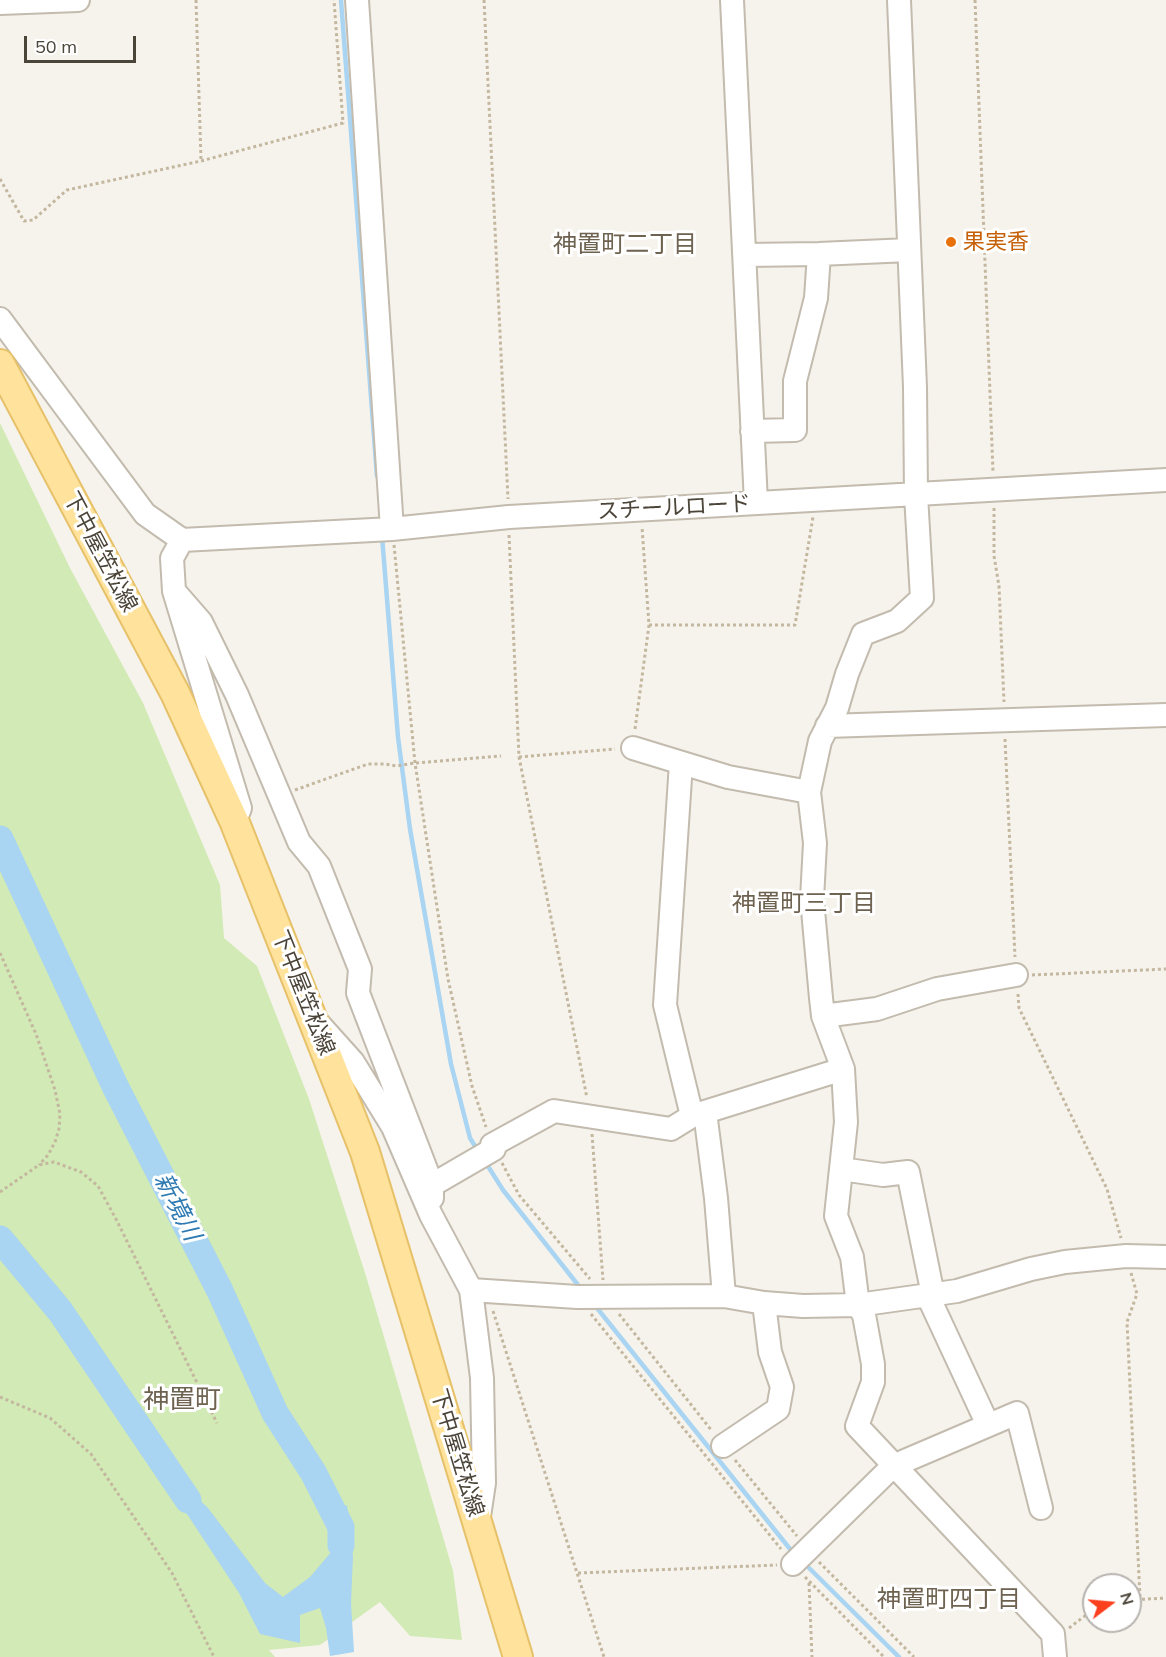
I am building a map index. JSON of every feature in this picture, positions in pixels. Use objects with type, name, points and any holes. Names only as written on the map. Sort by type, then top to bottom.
[{"type":"main road","name":"下中屋笠松線","points":[[0,364],[175,693],[236,823],[364,1152],[518,1657]]},
{"type":"street","points":[[0,3],[78,0]]},
{"type":"street","points":[[357,0],[383,529]]},
{"type":"street","points":[[732,0],[756,503]]},
{"type":"street","points":[[899,0],[915,387],[916,495],[922,598],[897,621],[863,634],[847,674],[837,708],[820,741],[809,792],[815,843],[812,898],[823,1016],[843,1069],[846,1122],[836,1216],[852,1257],[858,1305],[864,1315],[873,1364],[873,1382],[857,1426],[1053,1634],[1054,1657]]},
{"type":"street","points":[[745,255],[909,250]]},
{"type":"street","points":[[752,431],[795,430],[795,381],[816,298],[819,254]]},
{"type":"street","points":[[0,319],[145,514],[182,540],[172,558],[174,591],[240,808],[236,823]]},
{"type":"street","name":"スチールロード","points":[[182,540],[383,529],[509,517],[1166,480]]},
{"type":"street","points":[[174,591],[201,622],[237,696],[299,842],[319,866],[360,969],[358,993],[432,1185],[431,1215]]},
{"type":"street","points":[[827,726],[1166,715]]},
{"type":"street","points":[[633,748],[728,777],[809,792]]},
{"type":"street","points":[[681,763],[665,1005],[699,1114],[716,1198],[724,1296]]},
{"type":"street","points":[[823,1016],[877,1008],[937,989],[1016,975]]},
{"type":"street","points":[[313,1018],[353,1062],[393,1127],[431,1215],[479,1291],[484,1484],[478,1524]]},
{"type":"street","points":[[432,1185],[554,1111],[670,1129],[699,1114],[843,1069]]},
{"type":"street","points":[[841,1169],[883,1175],[908,1172],[931,1296],[988,1425]]},
{"type":"street","points":[[479,1291],[589,1297],[724,1296],[764,1303],[803,1306],[858,1305],[957,1291],[1031,1269],[1065,1262],[1126,1256],[1166,1257]]},
{"type":"street","points":[[723,1446],[778,1408],[782,1387],[770,1352],[764,1303]]},
{"type":"street","points":[[797,1561],[893,1466],[1017,1413],[1041,1508]]},
{"type":"path","points":[[196,0],[201,160]]},
{"type":"path","points":[[0,179],[24,221],[33,220],[67,190],[201,160],[343,123],[334,0]]},
{"type":"path","points":[[484,0],[519,757],[591,1118],[589,1297],[797,1561],[809,1581],[884,1657]]},
{"type":"path","points":[[975,0],[993,491]]},
{"type":"path","points":[[649,624],[795,625],[816,500]]},
{"type":"path","points":[[519,757],[633,748],[649,624],[641,510]]},
{"type":"path","points":[[280,796],[368,764],[396,766],[501,756]]},
{"type":"path","points":[[0,953],[36,1034],[55,1090],[60,1114],[59,1129],[48,1155],[39,1165],[0,1192]]},
{"type":"path","points":[[1139,1573],[1127,1322],[1137,1294],[1107,1189],[1019,1008],[1016,975],[1166,969]]},
{"type":"path","points":[[39,1165],[54,1162],[67,1166],[81,1172],[98,1186],[217,1423]]},
{"type":"path","points":[[479,1291],[578,1574],[604,1657]]},
{"type":"path","points":[[0,1397],[50,1418],[91,1454],[172,1574],[214,1657]]},
{"type":"path","points":[[578,1574],[797,1561]]},
{"type":"path","points":[[809,1581],[812,1657]]},
{"type":"path","points":[[1142,1598],[1166,1598]]},
{"type":"path","points":[[1053,1634],[1062,1634],[1082,1618]]},
{"type":"green space","points":[[0,423],[70,568],[143,703],[220,885],[224,938],[257,966],[309,1099],[366,1276],[453,1571],[462,1640],[410,1636],[380,1602],[320,1645],[269,1650],[275,1657],[0,1657]]},
{"type":"water","points":[[167,1469],[208,1508],[265,1583],[283,1597],[310,1577],[333,1550],[324,1516],[347,1505],[353,1556],[351,1603],[354,1652],[330,1656],[320,1608],[300,1615],[300,1643],[260,1634],[239,1593],[185,1511]]},
{"type":"waterway","points":[[341,0],[377,476]]},
{"type":"waterway","points":[[382,536],[398,737],[410,829],[451,1064],[470,1138],[478,1151]]},
{"type":"waterway","name":"新境川","points":[[0,839],[116,1088],[220,1291],[275,1413],[313,1472],[341,1527],[341,1545]]},
{"type":"waterway","points":[[486,1163],[503,1190],[582,1290]]},
{"type":"waterway","name":"新境川","points":[[0,1239],[60,1311],[188,1500]]},
{"type":"waterway","points":[[593,1303],[794,1554]]},
{"type":"waterway","points":[[803,1562],[899,1657]]},
{"type":"place","name":"果実香","points":[[951,242]]},
{"type":"district","name":"神置町二丁目","points":[[625,245]]},
{"type":"district","name":"神置町三丁目","points":[[804,904]]},
{"type":"district","name":"神置町","points":[[182,1400]]},
{"type":"district","name":"神置町四丁目","points":[[949,1600]]}]
